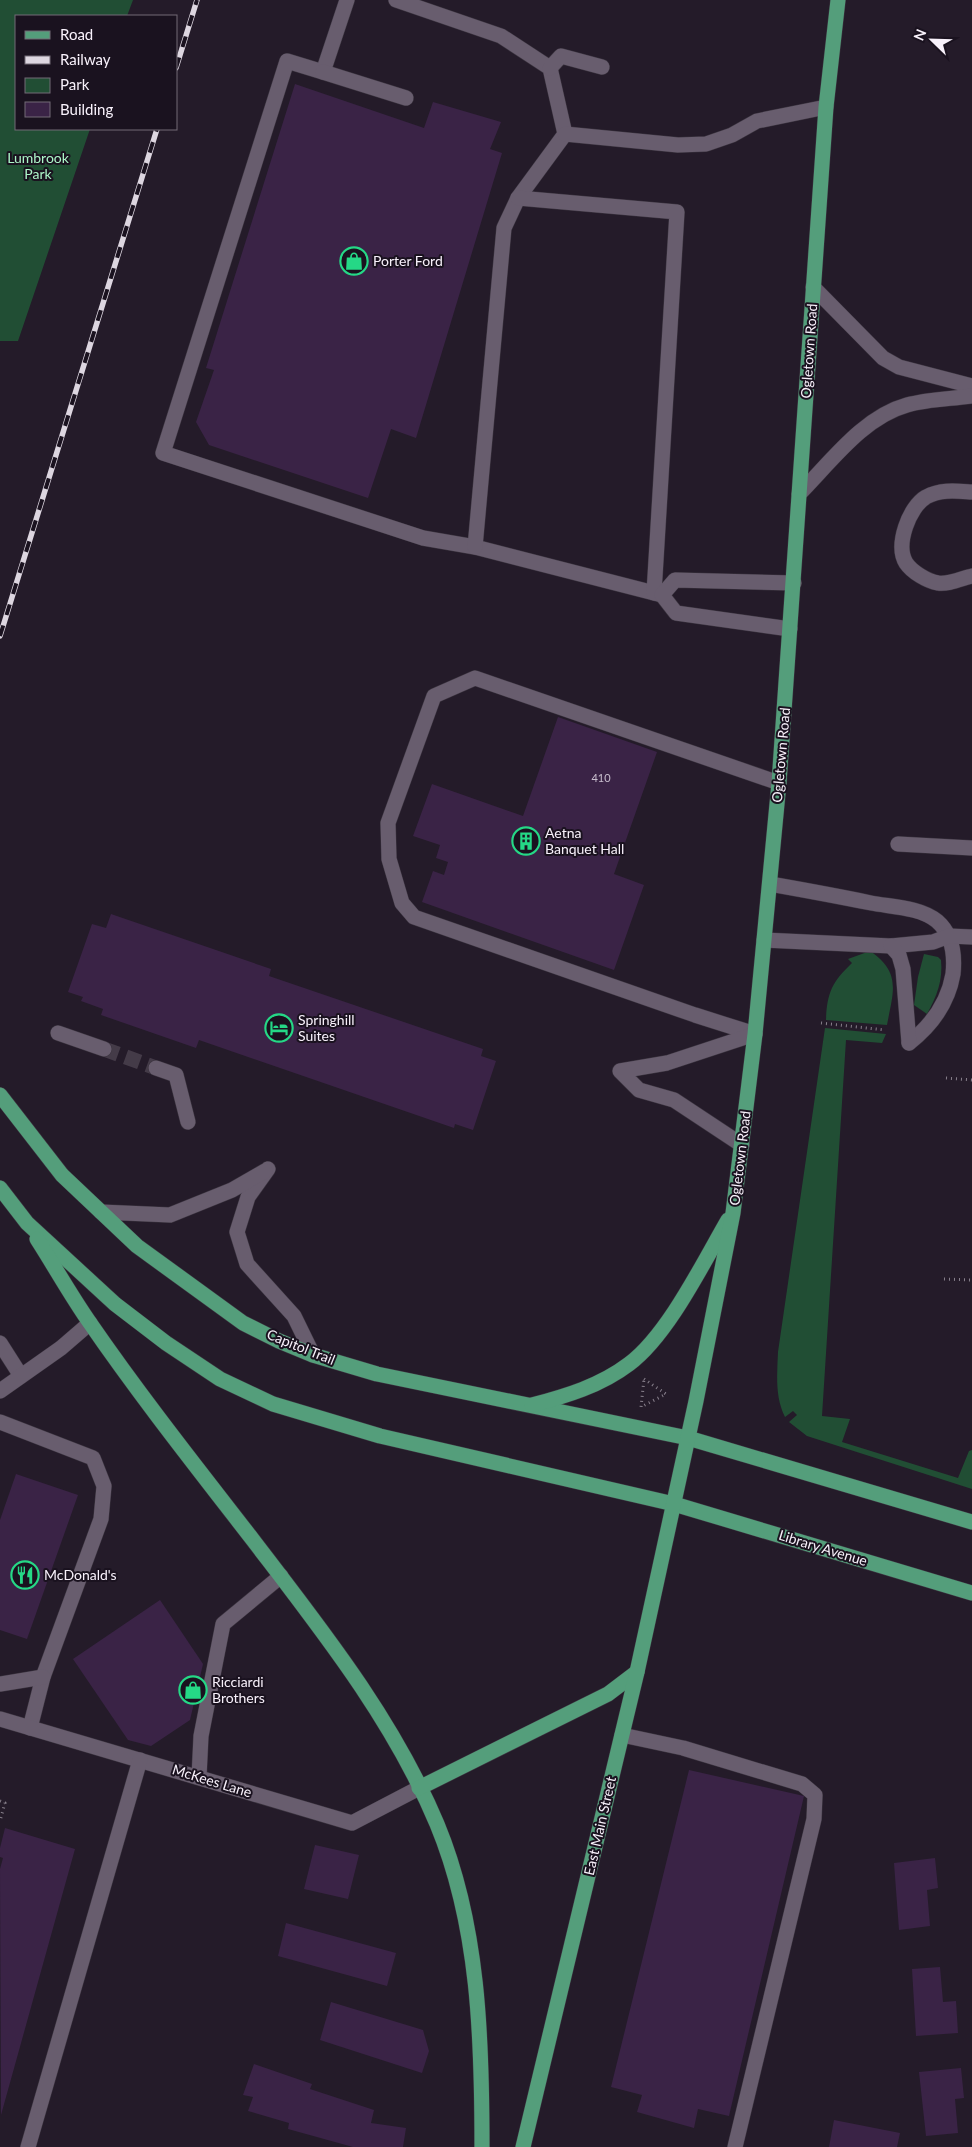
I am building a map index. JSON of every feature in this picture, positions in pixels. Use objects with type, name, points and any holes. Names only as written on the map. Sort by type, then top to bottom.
[{"type":"main road","name":"Ogletown Road","points":[[674,1504],[733,1213],[755,1034],[779,782],[826,107],[838,0]]},
{"type":"main road","name":"Capitol Trail","points":[[0,1095],[62,1175],[101,1212],[138,1246],[243,1322],[314,1355],[377,1374],[688,1438]]},
{"type":"main road","points":[[0,1188],[27,1223],[90,1323],[281,1576],[364,1692],[400,1749],[437,1824],[459,1892],[473,1962],[481,2051],[482,2147]]},
{"type":"main road","points":[[527,1406],[583,1390],[630,1364],[669,1319],[733,1213]]},
{"type":"main road","points":[[27,1223],[115,1304],[166,1342],[220,1379],[273,1404],[380,1436],[674,1504]]},
{"type":"main road","points":[[688,1438],[972,1522]]},
{"type":"main road","name":"Library Avenue","points":[[674,1504],[972,1593]]},
{"type":"main road","name":"East Main Street","points":[[523,2147],[637,1672],[674,1504]]},
{"type":"main road","points":[[419,1788],[608,1694],[637,1672]]},
{"type":"street","points":[[323,72],[347,0]]},
{"type":"street","points":[[396,0],[501,36],[550,68],[565,134],[518,198],[504,228],[475,547]]},
{"type":"street","points":[[550,68],[561,56],[602,67]]},
{"type":"street","points":[[406,98],[287,62],[163,453],[423,538],[475,547],[658,594],[676,613],[790,629]]},
{"type":"street","points":[[565,134],[678,145],[706,144],[732,135],[757,121],[826,107]]},
{"type":"street","points":[[518,198],[677,212],[658,594]]},
{"type":"street","points":[[813,287],[883,358],[899,367],[972,386]]},
{"type":"street","points":[[799,494],[861,431],[884,415],[907,405],[972,396]]},
{"type":"street","points":[[972,492],[946,491],[926,498],[910,513],[902,539],[905,562],[919,575],[939,584],[972,576]]},
{"type":"street","points":[[658,594],[674,580],[794,583]]},
{"type":"street","points":[[755,1034],[695,1015],[414,917],[402,903],[389,859],[388,824],[434,696],[475,678],[779,782]]},
{"type":"street","points":[[898,844],[972,848]]},
{"type":"street","points":[[770,884],[910,909],[935,920],[949,936],[954,961],[946,996],[937,1016],[924,1031],[909,1043],[902,969],[899,955],[890,946]]},
{"type":"street","points":[[764,940],[890,946],[934,942],[949,936],[972,937]]},
{"type":"street","points":[[58,1033],[104,1049]]},
{"type":"street","points":[[742,1145],[674,1100],[639,1090],[620,1071],[667,1063],[755,1034]]},
{"type":"street","points":[[156,1068],[176,1075],[188,1122]]},
{"type":"street","points":[[101,1212],[170,1215],[232,1190],[268,1169],[248,1197],[237,1232],[247,1264],[294,1316],[314,1355]]},
{"type":"street","points":[[0,1391],[90,1323]]},
{"type":"street","points":[[0,1343],[21,1376]]},
{"type":"street","points":[[0,1422],[93,1458],[104,1486],[101,1519],[43,1677],[30,1728]]},
{"type":"street","points":[[199,1777],[201,1736],[215,1669],[216,1648],[223,1624],[281,1576]]},
{"type":"street","points":[[0,1684],[43,1677]]},
{"type":"street","name":"McKees Lane","points":[[0,1719],[352,1823],[419,1788]]},
{"type":"street","points":[[622,1735],[683,1748],[793,1781],[802,1784],[815,1795],[814,1818],[735,2147]]},
{"type":"street","points":[[28,2147],[140,1760]]},
{"type":"path","points":[[821,1023],[891,1031]]},
{"type":"path","points":[[946,1078],[972,1080]]},
{"type":"path","points":[[944,1279],[972,1280]]},
{"type":"path","points":[[644,1379],[666,1394],[640,1407],[644,1391],[644,1379]]},
{"type":"path","points":[[0,1801],[5,1803],[0,1821]]},
{"type":"green space","name":"Lumbrook Park","points":[[0,0],[133,0],[127,15],[15,15],[15,130],[90,130],[18,341],[0,341]]},
{"type":"green space","points":[[870,951],[887,967],[891,975],[893,993],[887,1025],[826,1020],[829,995],[835,982],[852,963],[848,959]]},
{"type":"green space","points":[[924,954],[938,957],[941,960],[939,988],[927,1014],[914,1005]]},
{"type":"green space","points":[[825,1028],[886,1034],[882,1043],[846,1040],[822,1416],[850,1419],[842,1442],[958,1478],[969,1451],[972,1450],[972,1489],[807,1436],[789,1422],[797,1415],[793,1411],[785,1417],[782,1409],[777,1386],[778,1352]]},
{"type":"building","name":"Porter Ford","points":[[295,84],[424,128],[433,102],[501,122],[490,149],[502,153],[416,438],[391,429],[368,498],[209,445],[196,422],[214,370],[206,368]]},
{"type":"building","name":"Aetna Banquet Hall","points":[[558,717],[657,752],[614,874],[644,885],[614,970],[422,902],[433,871],[444,875],[448,862],[436,858],[440,845],[413,836],[432,784],[523,816]]},
{"type":"building","name":"Springhill Suites","points":[[111,914],[271,969],[269,976],[483,1049],[481,1056],[496,1061],[473,1130],[455,1124],[454,1128],[199,1040],[196,1048],[101,1015],[103,1009],[81,1001],[83,997],[68,992],[92,924],[106,928]]},
{"type":"building","name":"McDonald's","points":[[16,1474],[78,1495],[27,1639],[0,1630],[0,1520]]},
{"type":"building","points":[[160,1600],[203,1664],[190,1720],[151,1746],[128,1740],[73,1659]]},
{"type":"building","points":[[689,1770],[804,1796],[729,2116],[698,2109],[694,2128],[637,2112],[642,2095],[611,2087]]},
{"type":"building","points":[[5,1828],[75,1849],[1,2115],[0,1869],[3,1858],[0,1857],[0,1848]]},
{"type":"building","points":[[315,1845],[359,1855],[348,1899],[304,1889]]},
{"type":"building","points":[[935,1858],[938,1888],[927,1890],[930,1926],[899,1930],[894,1863]]},
{"type":"building","points":[[286,1923],[396,1953],[387,1986],[278,1956]]},
{"type":"building","points":[[940,1967],[943,2002],[956,2001],[958,2033],[916,2036],[912,1969]]},
{"type":"building","points":[[331,2002],[423,2030],[429,2051],[422,2073],[320,2040]]},
{"type":"building","points":[[254,2064],[312,2084],[310,2089],[374,2110],[371,2123],[406,2128],[403,2147],[353,2147],[288,2129],[289,2123],[248,2111],[253,2097],[243,2095]]},
{"type":"building","points":[[961,2068],[964,2098],[955,2099],[958,2133],[926,2136],[919,2072]]},
{"type":"building","points":[[834,2120],[900,2133],[897,2147],[829,2147]]},
{"type":"tunnel","points":[[104,1049],[156,1068]]},
{"type":"railway","points":[[178,62],[197,0]]},
{"type":"railway","points":[[0,636],[157,130]]},
{"type":"place","name":"Porter Ford","points":[[354,261]]},
{"type":"place","name":"Aetna Banquet Hall","points":[[526,841]]},
{"type":"place","name":"Springhill Suites","points":[[279,1028]]},
{"type":"place","name":"McDonald's","points":[[25,1575]]},
{"type":"place","name":"Ricciardi Brothers","points":[[193,1690]]}]
